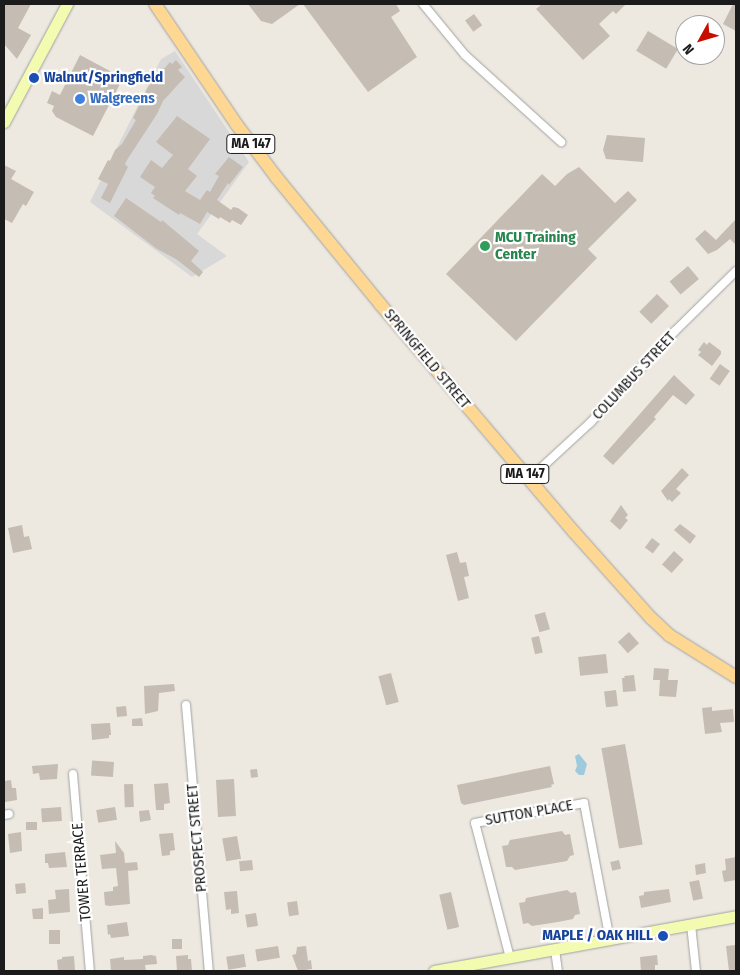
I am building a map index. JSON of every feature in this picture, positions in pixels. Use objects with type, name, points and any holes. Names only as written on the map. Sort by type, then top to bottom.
[{"type":"main road","points":[[4,122],[67,4]]},
{"type":"main road","name":"SPRINGFIELD STREET","points":[[155,4],[237,125],[277,178],[529,479],[651,618],[669,634],[736,677]]},
{"type":"main road","points":[[434,971],[459,969],[736,916]]},
{"type":"street","points":[[423,4],[465,55],[561,142]]},
{"type":"street","name":"COLUMBUS STREET","points":[[529,479],[590,423],[675,331],[736,271]]},
{"type":"street","name":"PROSPECT STREET","points":[[186,705],[209,971]]},
{"type":"street","name":"TOWER TERRACE","points":[[73,774],[90,971]]},
{"type":"street","name":"SUTTON PLACE","points":[[510,958],[475,823],[584,803],[610,940]]},
{"type":"street","points":[[690,925],[696,971]]},
{"type":"street","points":[[555,950],[558,971]]},
{"type":"shaded area","points":[[175,51],[249,162],[197,234],[227,256],[192,277],[90,202],[161,59]]},
{"type":"water","points":[[579,754],[587,764],[584,775],[579,775],[575,771],[577,766],[575,756]]},
{"type":"building","points":[[4,4],[31,4],[18,28],[31,35],[17,59],[4,44]]},
{"type":"building","points":[[248,4],[300,4],[272,24],[261,21]]},
{"type":"building","points":[[303,4],[396,4],[400,11],[391,17],[417,57],[368,92]]},
{"type":"building","points":[[542,4],[626,4],[616,14],[613,11],[599,24],[610,36],[583,60],[536,9]]},
{"type":"building","points":[[733,4],[736,4],[736,31],[725,25],[725,20]]},
{"type":"building","points":[[474,14],[482,25],[473,32],[465,20]]},
{"type":"building","points":[[648,31],[675,47],[675,54],[666,69],[636,51]]},
{"type":"building","name":"Walgreens","points":[[80,55],[123,78],[93,136],[56,117],[52,111],[54,106],[47,103],[52,91],[60,95]]},
{"type":"building","points":[[176,60],[182,67],[178,70],[185,77],[163,101],[157,114],[127,160],[125,164],[128,167],[110,203],[101,198],[108,184],[98,179],[108,160],[110,161],[115,150],[122,144],[136,120],[133,118],[148,87],[170,62],[172,64]]},
{"type":"building","points":[[177,116],[210,139],[188,169],[197,176],[185,191],[200,200],[207,190],[210,192],[219,176],[215,174],[229,157],[243,167],[229,185],[228,183],[217,200],[231,210],[233,207],[238,208],[248,215],[241,225],[232,220],[230,223],[220,217],[219,219],[207,212],[200,224],[180,213],[179,215],[153,198],[155,196],[151,193],[155,187],[140,177],[151,160],[162,168],[173,155],[156,142]]},
{"type":"building","points":[[607,135],[645,138],[643,162],[606,159],[603,150]]},
{"type":"building","points":[[4,165],[16,171],[11,179],[34,192],[26,206],[23,204],[12,223],[4,219]]},
{"type":"building","points":[[579,167],[615,203],[628,191],[637,200],[588,249],[597,258],[516,341],[446,274],[542,174],[555,186],[567,174]]},
{"type":"building","points":[[126,198],[161,222],[162,220],[199,251],[191,261],[203,272],[199,277],[176,259],[157,249],[114,216]]},
{"type":"building","points":[[736,219],[736,245],[730,239],[717,250],[708,254],[695,239],[705,230],[716,240]]},
{"type":"building","points":[[688,266],[699,279],[681,294],[670,281]]},
{"type":"building","points":[[657,294],[669,306],[651,324],[639,312]]},
{"type":"building","points":[[704,342],[707,345],[709,342],[721,351],[721,354],[712,366],[698,355],[701,352],[698,350]]},
{"type":"building","points":[[720,364],[730,371],[720,386],[710,379]]},
{"type":"building","points":[[674,375],[695,395],[686,405],[673,395],[654,417],[656,419],[613,465],[603,456]]},
{"type":"building","points":[[682,468],[689,475],[676,489],[681,493],[672,502],[669,499],[668,501],[661,491]]},
{"type":"building","points":[[621,505],[628,515],[625,518],[628,520],[620,530],[610,521]]},
{"type":"building","points":[[680,524],[696,536],[690,544],[674,530]]},
{"type":"building","points":[[22,525],[24,537],[29,536],[32,549],[13,553],[8,528]]},
{"type":"building","points":[[652,538],[660,544],[653,554],[645,548]]},
{"type":"building","points":[[674,551],[684,560],[672,573],[662,564]]},
{"type":"building","points":[[457,552],[460,563],[466,562],[469,576],[464,577],[469,598],[458,601],[446,555]]},
{"type":"building","points":[[545,612],[550,629],[539,632],[534,615]]},
{"type":"building","points":[[629,632],[639,643],[628,653],[618,642]]},
{"type":"building","points":[[539,636],[543,653],[535,654],[531,638]]},
{"type":"building","points":[[606,654],[608,673],[580,676],[578,657]]},
{"type":"building","points":[[654,668],[669,669],[668,680],[678,680],[676,697],[659,696],[660,680],[653,680]]},
{"type":"building","points":[[391,673],[399,702],[386,705],[378,676]]},
{"type":"building","points":[[634,675],[636,691],[623,692],[622,678]]},
{"type":"building","points":[[174,684],[175,691],[159,693],[158,711],[145,714],[144,686]]},
{"type":"building","points":[[616,690],[618,706],[606,707],[604,691]]},
{"type":"building","points":[[126,706],[127,716],[117,717],[116,707]]},
{"type":"building","points":[[712,707],[712,711],[733,709],[734,722],[720,723],[722,732],[705,734],[702,708]]},
{"type":"building","points":[[142,718],[143,726],[132,726],[132,719]]},
{"type":"building","points":[[110,723],[111,735],[109,735],[109,738],[92,740],[91,724]]},
{"type":"building","points":[[625,744],[643,844],[619,849],[601,748]]},
{"type":"building","points":[[92,760],[114,762],[113,777],[91,775]]},
{"type":"building","points":[[58,764],[57,779],[40,780],[39,773],[33,774],[32,766]]},
{"type":"building","points":[[550,766],[554,784],[551,785],[552,787],[464,805],[461,803],[457,785]]},
{"type":"building","points":[[257,769],[258,777],[251,778],[250,770]]},
{"type":"building","points":[[234,779],[236,816],[218,817],[216,780]]},
{"type":"building","points":[[11,780],[12,788],[16,788],[17,800],[5,802],[4,781]]},
{"type":"building","points":[[168,783],[170,803],[164,804],[164,810],[156,810],[154,784]]},
{"type":"building","points":[[124,784],[133,784],[134,807],[125,807]]},
{"type":"building","points":[[61,807],[62,821],[42,822],[41,808]]},
{"type":"building","points":[[115,807],[117,820],[98,823],[96,810]]},
{"type":"building","points":[[149,810],[151,820],[140,822],[139,811]]},
{"type":"building","points":[[26,822],[37,822],[37,830],[26,830]]},
{"type":"building","points":[[562,831],[565,835],[570,834],[574,855],[570,856],[567,861],[515,870],[512,867],[506,867],[502,846],[508,845],[510,840]]},
{"type":"building","points":[[21,832],[22,851],[10,853],[8,834]]},
{"type":"building","points":[[173,833],[175,850],[170,851],[170,855],[162,856],[159,834]]},
{"type":"building","points":[[237,836],[241,859],[226,861],[222,839]]},
{"type":"building","points":[[115,841],[124,853],[125,863],[137,862],[138,870],[128,871],[130,904],[109,906],[105,905],[104,892],[113,891],[113,887],[118,886],[116,868],[102,869],[100,855],[116,853]]},
{"type":"building","points":[[65,852],[67,867],[49,868],[48,863],[45,863],[45,854]]},
{"type":"building","points":[[736,857],[736,880],[724,882],[722,871],[726,870],[725,859]]},
{"type":"building","points":[[252,860],[253,870],[240,871],[239,861]]},
{"type":"building","points":[[619,860],[621,869],[612,871],[610,862]]},
{"type":"building","points":[[705,863],[706,873],[696,875],[695,865]]},
{"type":"building","points":[[699,880],[703,899],[693,901],[689,882]]},
{"type":"building","points":[[25,883],[26,893],[16,894],[15,884]]},
{"type":"building","points":[[69,889],[70,912],[49,914],[48,900],[56,899],[55,890]]},
{"type":"building","points":[[669,889],[671,902],[641,908],[639,896],[644,895],[644,892]]},
{"type":"building","points":[[567,890],[571,893],[576,892],[580,914],[575,915],[573,919],[558,922],[532,926],[528,923],[523,924],[519,903],[525,902],[526,898]]},
{"type":"building","points":[[237,891],[239,913],[231,914],[231,909],[226,910],[224,892]]},
{"type":"building","points":[[451,892],[459,927],[447,930],[439,895]]},
{"type":"building","points":[[297,901],[299,915],[289,916],[287,902]]},
{"type":"building","points":[[43,908],[43,919],[33,919],[32,909]]},
{"type":"building","points":[[256,913],[258,926],[247,928],[245,915]]},
{"type":"building","points":[[127,922],[129,936],[111,938],[110,934],[108,935],[107,925]]},
{"type":"building","points":[[49,930],[60,930],[60,944],[49,944]]},
{"type":"building","points":[[172,939],[182,939],[182,949],[172,949]]},
{"type":"building","points":[[736,945],[736,971],[729,971],[726,946]]},
{"type":"building","points":[[278,946],[280,958],[257,961],[255,950]]},
{"type":"building","points":[[306,946],[308,961],[311,960],[312,969],[298,971],[292,955],[296,954],[297,947]]},
{"type":"building","points":[[244,954],[246,967],[228,970],[226,957]]},
{"type":"building","points":[[188,955],[188,959],[191,959],[192,971],[177,971],[176,956]]},
{"type":"building","points":[[657,955],[658,965],[655,965],[655,970],[641,971],[640,957]]},
{"type":"building","points":[[74,956],[75,971],[58,971],[57,960],[62,959],[62,957]]},
{"type":"building","points":[[143,956],[156,956],[157,964],[145,965],[146,971],[111,971],[110,959],[124,957],[124,960],[143,959]]},
{"type":"place","name":"Walnut/Springfield","points":[[34,78]]},
{"type":"place","name":"Walgreens","points":[[80,99]]},
{"type":"place","name":"MCU Training Center","points":[[485,246]]},
{"type":"place","name":"MAPLE / OAK HILL","points":[[663,936]]}]
